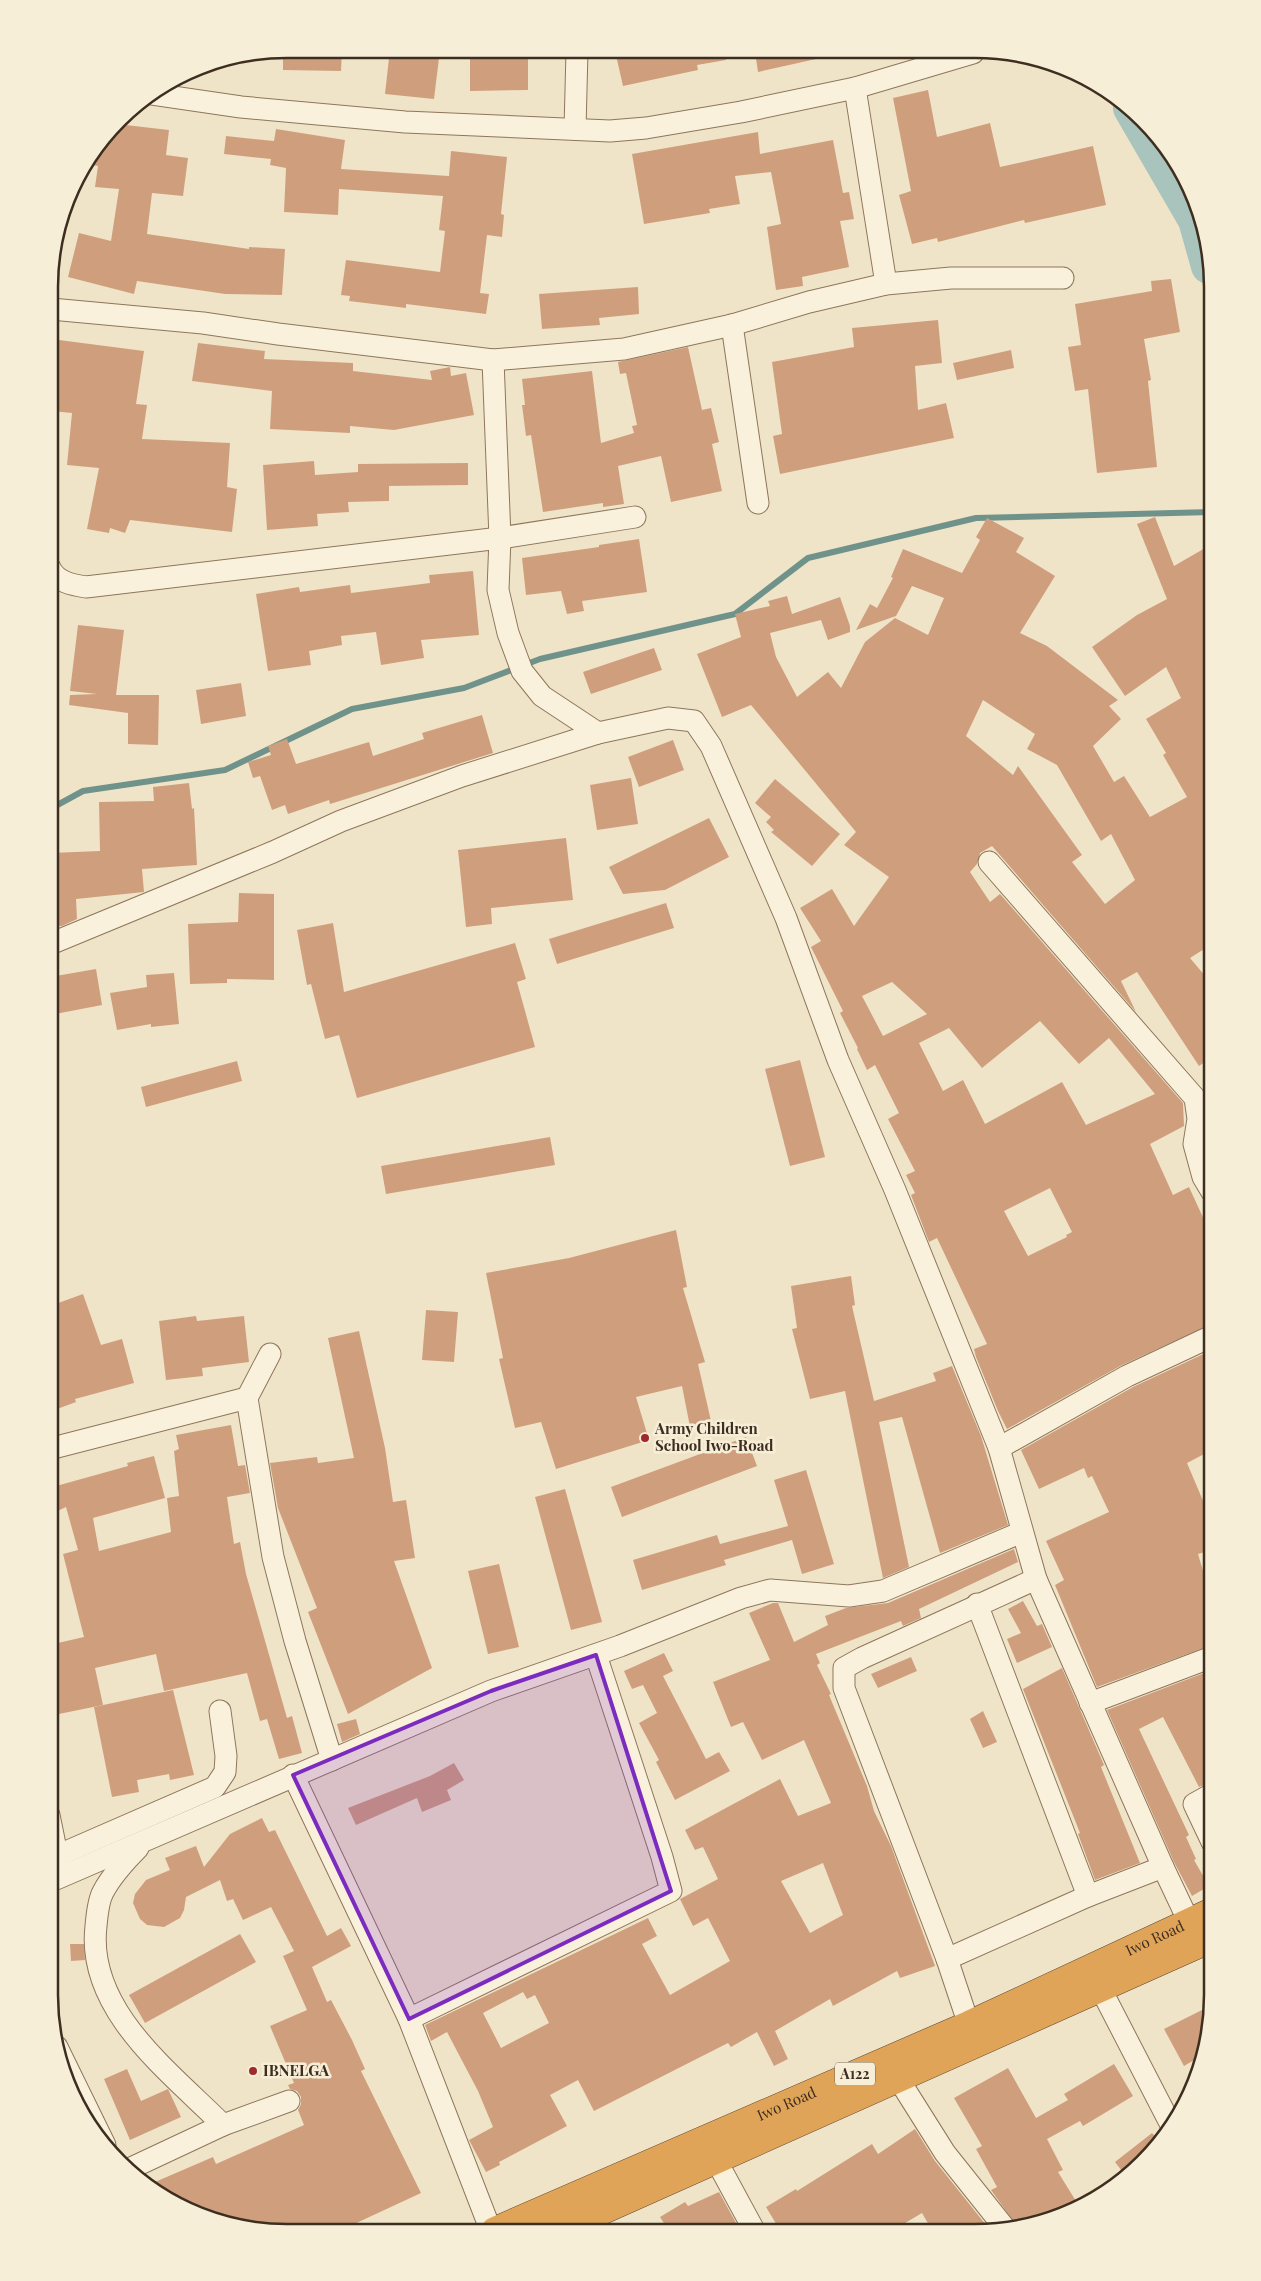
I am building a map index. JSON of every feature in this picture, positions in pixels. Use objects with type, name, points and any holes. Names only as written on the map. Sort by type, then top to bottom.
[{"type":"highway","name":"Iwo Road","points":[[584,2224],[716,2160],[898,2080],[1096,1979],[1201,1917]]},
{"type":"highway","name":"Iwo Road","points":[[511,2224],[969,2025],[1204,1941]]},
{"type":"street","points":[[574,129],[577,58]]},
{"type":"street","points":[[160,95],[241,107],[405,122],[610,131],[646,128],[741,112],[855,88],[956,58]]},
{"type":"street","points":[[855,88],[886,284]]},
{"type":"street","points":[[58,310],[203,323],[493,360],[624,349],[732,325],[809,302],[886,284],[951,278],[1063,278]]},
{"type":"street","points":[[732,325],[758,503]]},
{"type":"street","points":[[493,360],[500,538],[498,590],[520,665],[542,696],[598,733]]},
{"type":"street","points":[[58,577],[68,584],[86,587],[500,538],[635,517]]},
{"type":"street","points":[[58,941],[341,822],[462,776],[598,733],[668,718],[694,721],[711,746],[786,918],[838,1060],[895,1190],[999,1448],[1036,1579],[1163,1867],[1201,1917]]},
{"type":"street","points":[[989,862],[1196,1098],[1198,1120],[1194,1144],[1204,1179]]},
{"type":"street","points":[[999,1448],[1127,1376],[1204,1340]]},
{"type":"street","points":[[270,1354],[247,1398],[273,1557],[295,1642],[332,1760]]},
{"type":"street","points":[[58,1448],[247,1398]]},
{"type":"street","points":[[58,1878],[491,1691],[596,1655],[733,1602],[770,1590],[849,1596],[883,1591],[1022,1532]]},
{"type":"street","points":[[969,2025],[947,1959],[844,1688],[844,1668],[977,1604],[1036,1579]]},
{"type":"street","points":[[977,1604],[1088,1896]]},
{"type":"street","points":[[409,2019],[671,1891],[662,1857],[596,1655]]},
{"type":"street","points":[[1090,1703],[1204,1660]]},
{"type":"street","points":[[59,1855],[215,1786],[225,1772],[226,1756],[220,1711]]},
{"type":"street","points":[[293,1775],[409,2019],[488,2224]]},
{"type":"street","points":[[1204,1798],[1194,1804],[1204,1825]]},
{"type":"street","points":[[146,1840],[119,1868],[102,1894],[94,1945],[102,1980],[119,2013],[144,2047],[223,2125]]},
{"type":"street","points":[[58,1851],[58,1861]]},
{"type":"street","points":[[947,1959],[1088,1896],[1163,1867]]},
{"type":"street","points":[[1096,1979],[1167,2118]]},
{"type":"street","points":[[898,2080],[945,2153],[1000,2222]]},
{"type":"street","points":[[135,2166],[223,2125],[289,2101]]},
{"type":"street","points":[[716,2160],[750,2224]]},
{"type":"highlighted area","points":[[596,1655],[671,1891],[409,2019],[293,1775],[491,1691]]},
{"type":"building","points":[[283,58],[342,58],[341,71],[283,70]]},
{"type":"building","points":[[389,58],[439,58],[434,99],[385,94]]},
{"type":"building","points":[[470,58],[528,58],[528,90],[470,91]]},
{"type":"building","points":[[617,58],[726,58],[726,60],[697,65],[698,70],[623,86]]},
{"type":"building","points":[[756,58],[816,58],[816,59],[758,72]]},
{"type":"building","points":[[928,90],[937,137],[990,123],[1000,167],[1093,146],[1106,205],[1025,223],[1024,220],[938,242],[937,238],[912,244],[899,195],[911,191],[893,98]]},
{"type":"building","points":[[125,125],[169,130],[166,155],[188,158],[183,196],[152,193],[147,234],[249,249],[249,247],[285,249],[282,295],[225,294],[137,281],[134,294],[68,277],[79,233],[111,241],[119,189],[95,187],[98,166],[92,165],[105,147]]},
{"type":"building","points":[[276,129],[345,140],[341,169],[449,176],[451,151],[507,157],[501,214],[504,215],[502,237],[487,235],[480,293],[489,294],[486,314],[406,304],[406,308],[349,301],[350,296],[341,295],[346,260],[440,272],[445,231],[439,230],[443,196],[339,189],[338,215],[284,212],[286,168],[270,165],[271,159],[224,154],[226,136],[274,141]]},
{"type":"building","points":[[758,132],[760,154],[833,140],[843,193],[849,192],[854,219],[840,221],[849,267],[802,277],[803,286],[776,290],[767,227],[781,224],[771,172],[735,176],[740,204],[709,209],[710,213],[644,224],[632,154]]},
{"type":"building","points":[[1171,279],[1180,332],[1144,339],[1151,380],[1148,381],[1157,467],[1097,473],[1088,389],[1075,391],[1068,347],[1081,345],[1075,304],[1152,291],[1151,281]]},
{"type":"building","points":[[638,287],[639,314],[599,318],[600,325],[542,329],[539,294]]},
{"type":"building","points":[[938,320],[942,363],[915,366],[918,410],[946,403],[954,438],[780,474],[773,436],[782,434],[772,362],[854,347],[852,328]]},
{"type":"building","points":[[59,340],[144,351],[136,404],[147,405],[142,439],[230,443],[227,487],[237,489],[232,532],[130,520],[125,533],[110,528],[109,533],[87,529],[99,468],[67,465],[72,413],[58,412]]},
{"type":"building","points":[[198,343],[265,351],[264,359],[353,363],[353,371],[432,380],[430,371],[450,367],[451,376],[466,373],[474,415],[394,430],[350,426],[350,433],[270,429],[272,391],[192,381]]},
{"type":"building","points":[[688,347],[702,410],[711,408],[719,442],[712,444],[722,491],[671,502],[661,456],[618,466],[624,504],[603,507],[603,503],[543,512],[531,435],[526,436],[522,405],[525,405],[522,379],[592,371],[601,443],[634,433],[632,426],[637,425],[626,373],[620,374],[618,362]]},
{"type":"building","points":[[1011,350],[1014,368],[957,380],[953,363]]},
{"type":"building","points":[[314,461],[315,475],[358,472],[358,464],[468,463],[468,485],[389,486],[389,501],[348,502],[349,512],[317,514],[318,526],[267,530],[263,465]]},
{"type":"building","points":[[1155,517],[1174,566],[1204,549],[1204,949],[1190,958],[1204,975],[1204,1063],[1199,1066],[1137,972],[1121,981],[1136,1012],[992,846],[980,853],[977,864],[970,872],[990,902],[1000,894],[1183,1103],[1184,1126],[1150,1144],[1173,1195],[1189,1187],[1204,1220],[1204,1328],[1122,1365],[1007,1429],[974,1349],[987,1344],[937,1238],[929,1242],[911,1195],[915,1193],[906,1175],[915,1171],[888,1119],[899,1113],[875,1065],[867,1070],[840,1013],[843,1011],[811,947],[821,941],[800,908],[832,889],[854,926],[889,877],[844,845],[856,832],[751,705],[722,717],[697,654],[741,637],[735,614],[770,606],[768,601],[787,596],[792,614],[840,597],[850,626],[850,632],[828,640],[821,620],[770,633],[776,657],[797,697],[828,672],[841,688],[865,642],[895,618],[928,635],[944,598],[912,586],[896,616],[856,630],[870,604],[877,608],[893,578],[891,577],[903,549],[962,573],[980,540],[976,537],[987,518],[1024,538],[1016,552],[1055,576],[1020,633],[1047,646],[1118,700],[1109,706],[1121,719],[1093,746],[1114,782],[1124,776],[1150,817],[1187,797],[1163,755],[1166,753],[1146,719],[1181,698],[1166,667],[1125,696],[1092,647],[1137,615],[1167,599],[1137,524]],"holes":[[[983,700],[1035,734],[1027,749],[1057,765],[1101,841],[1111,834],[1135,880],[1105,904],[1072,862],[1082,855],[1018,766],[1013,775],[966,736]],[[892,982],[927,1014],[883,1036],[862,996]],[[1040,1021],[1079,1064],[1109,1038],[1155,1094],[1086,1125],[1062,1082],[985,1124],[963,1080],[943,1091],[919,1043],[949,1028],[982,1068]],[[1050,1188],[1072,1232],[1066,1235],[1067,1237],[1028,1256],[1004,1211]]]},
{"type":"building","points":[[639,539],[647,592],[582,601],[584,611],[567,614],[561,591],[526,595],[522,558]]},
{"type":"building","points":[[473,571],[479,635],[421,640],[424,658],[381,665],[376,632],[341,636],[342,645],[309,651],[311,665],[268,671],[256,594],[299,587],[300,592],[350,585],[351,593],[430,583],[429,575]]},
{"type":"building","points":[[78,625],[124,630],[116,695],[159,695],[158,745],[128,744],[128,713],[69,705],[70,695],[97,694],[70,691]]},
{"type":"building","points":[[654,648],[662,670],[591,694],[583,672]]},
{"type":"building","points":[[241,683],[246,716],[201,724],[196,690]]},
{"type":"building","points":[[482,715],[493,753],[330,804],[329,800],[288,814],[285,805],[272,810],[260,776],[253,778],[248,762],[271,755],[268,746],[287,739],[296,764],[369,742],[373,756],[424,739],[422,733]]},
{"type":"building","points":[[673,740],[684,770],[639,787],[628,757]]},
{"type":"building","points":[[631,778],[638,824],[597,830],[590,785]]},
{"type":"building","points":[[775,779],[840,834],[812,866],[771,832],[774,830],[766,822],[771,817],[755,803]]},
{"type":"building","points":[[189,783],[192,809],[194,808],[197,865],[142,869],[144,892],[76,899],[77,919],[58,926],[58,853],[100,851],[99,802],[154,801],[153,787]]},
{"type":"building","points":[[709,818],[729,857],[665,890],[623,894],[609,867]]},
{"type":"building","points":[[566,838],[573,900],[491,908],[492,924],[466,927],[458,850]]},
{"type":"building","points":[[239,893],[274,894],[274,980],[227,979],[227,983],[190,984],[188,924],[238,922]]},
{"type":"building","points":[[666,903],[674,928],[557,964],[549,939]]},
{"type":"building","points":[[333,923],[344,992],[515,943],[526,979],[517,982],[535,1047],[357,1098],[339,1035],[325,1039],[311,984],[307,985],[297,930]]},
{"type":"building","points":[[96,969],[102,1005],[58,1013],[58,976]]},
{"type":"building","points":[[174,973],[179,1024],[151,1027],[151,1024],[117,1030],[110,993],[147,987],[146,975]]},
{"type":"building","points":[[800,1060],[825,1157],[790,1166],[765,1069]]},
{"type":"building","points":[[237,1061],[242,1081],[146,1107],[141,1087]]},
{"type":"building","points":[[550,1137],[555,1165],[386,1194],[381,1166]]},
{"type":"building","points":[[676,1230],[687,1287],[683,1288],[705,1362],[698,1364],[711,1421],[690,1427],[682,1386],[636,1397],[649,1440],[556,1469],[541,1422],[515,1428],[499,1359],[503,1358],[486,1273],[569,1258]]},
{"type":"building","points":[[851,1276],[855,1305],[852,1306],[874,1401],[936,1381],[933,1373],[952,1366],[981,1436],[1008,1525],[940,1553],[902,1417],[879,1422],[909,1567],[883,1578],[845,1391],[810,1399],[792,1329],[797,1328],[791,1286]]},
{"type":"building","points":[[83,1294],[101,1345],[122,1339],[134,1383],[75,1399],[76,1402],[58,1409],[58,1303]]},
{"type":"building","points":[[426,1310],[458,1312],[454,1362],[422,1360]]},
{"type":"building","points":[[196,1316],[197,1321],[244,1316],[249,1362],[202,1368],[203,1376],[166,1380],[159,1321]]},
{"type":"building","points":[[359,1331],[385,1448],[393,1502],[406,1500],[415,1558],[394,1561],[432,1668],[348,1714],[308,1612],[317,1608],[278,1508],[270,1463],[317,1457],[318,1463],[354,1458],[328,1338]]},
{"type":"building","points":[[1204,1354],[1204,1454],[1187,1463],[1204,1503],[1204,1552],[1198,1554],[1204,1574],[1204,1648],[1097,1687],[1055,1585],[1064,1580],[1046,1541],[1109,1512],[1092,1476],[1088,1478],[1084,1468],[1039,1489],[1021,1450],[1133,1387]]},
{"type":"building","points":[[231,1425],[238,1466],[245,1465],[250,1493],[227,1497],[234,1544],[240,1542],[246,1574],[287,1718],[292,1716],[302,1753],[279,1759],[267,1719],[260,1721],[247,1673],[164,1691],[156,1654],[95,1668],[103,1705],[58,1714],[58,1643],[84,1637],[63,1554],[78,1550],[66,1507],[58,1511],[58,1485],[128,1466],[127,1463],[154,1456],[165,1498],[93,1518],[99,1551],[171,1532],[167,1498],[179,1496],[174,1451],[179,1449],[176,1435]]},
{"type":"building","points":[[746,1437],[757,1466],[622,1517],[611,1487]]},
{"type":"building","points":[[806,1470],[834,1564],[802,1574],[792,1540],[724,1560],[726,1565],[642,1590],[633,1560],[717,1535],[720,1544],[788,1526],[774,1480]]},
{"type":"building","points":[[565,1489],[602,1622],[571,1630],[535,1497]]},
{"type":"building","points":[[1014,1549],[1018,1562],[919,1609],[921,1618],[903,1626],[901,1621],[816,1654],[820,1663],[817,1665],[831,1694],[829,1695],[867,1786],[874,1811],[891,1846],[935,1966],[900,1978],[897,1971],[833,2006],[830,1999],[775,2031],[788,2059],[774,2066],[757,2032],[731,2047],[728,2043],[594,2111],[578,2080],[550,2095],[567,2126],[499,2162],[500,2165],[486,2172],[469,2140],[493,2127],[478,2091],[447,2032],[431,2041],[425,2025],[648,1918],[657,1936],[642,1944],[670,1995],[730,1961],[708,1918],[693,1926],[680,1899],[718,1879],[703,1847],[695,1850],[685,1830],[780,1779],[798,1816],[831,1803],[804,1740],[762,1760],[743,1722],[731,1727],[713,1682],[770,1660],[749,1613],[773,1603],[778,1603],[794,1642],[828,1625],[825,1616],[846,1608],[888,1603]],"holes":[[[823,1863],[843,1915],[810,1933],[781,1881]],[[523,1992],[527,1999],[535,1995],[549,2023],[501,2048],[483,2013]]]},
{"type":"building","points":[[499,1564],[519,1647],[488,1654],[468,1571]]},
{"type":"building","points":[[1023,1601],[1037,1626],[1042,1624],[1052,1647],[1017,1663],[1007,1639],[1021,1633],[1008,1609]]},
{"type":"building","points":[[664,1653],[673,1671],[663,1676],[706,1759],[719,1752],[730,1771],[675,1800],[656,1762],[659,1760],[639,1723],[657,1713],[643,1685],[632,1689],[624,1671]]},
{"type":"building","points":[[911,1657],[917,1671],[878,1688],[871,1674]]},
{"type":"building","points":[[1062,1668],[1104,1765],[1101,1767],[1140,1863],[1095,1880],[1078,1834],[1080,1833],[1023,1689]]},
{"type":"building","points":[[1204,1673],[1204,1785],[1199,1787],[1163,1717],[1139,1729],[1189,1835],[1186,1837],[1196,1859],[1194,1860],[1204,1877],[1204,1889],[1192,1896],[1174,1862],[1107,1710]]},
{"type":"building","points":[[173,1690],[194,1775],[170,1780],[169,1774],[137,1780],[139,1792],[112,1797],[94,1707]]},
{"type":"building","points":[[983,1711],[997,1742],[983,1748],[970,1719]]},
{"type":"building","points":[[356,1719],[360,1734],[342,1742],[337,1724]]},
{"type":"building","points":[[454,1763],[464,1780],[447,1790],[451,1800],[422,1812],[417,1798],[356,1825],[348,1808],[430,1776]]},
{"type":"building","points":[[262,1818],[269,1832],[275,1830],[327,1936],[341,1928],[351,1946],[312,1967],[327,2002],[331,2000],[352,2040],[365,2069],[361,2071],[421,2193],[354,2224],[287,2224],[257,2222],[227,2216],[185,2200],[155,2182],[213,2157],[216,2164],[304,2125],[298,2110],[301,2104],[301,2097],[297,2091],[290,2089],[288,2085],[294,2083],[270,2026],[307,2010],[283,1956],[294,1951],[271,1907],[243,1920],[233,1899],[227,1901],[220,1880],[186,1897],[184,1910],[180,1918],[164,1927],[147,1925],[140,1919],[133,1903],[135,1894],[146,1880],[170,1870],[165,1858],[196,1846],[204,1867],[230,1834]]},
{"type":"building","points":[[240,1934],[256,1962],[145,2023],[129,1995]]},
{"type":"building","points":[[70,1944],[84,1944],[85,1960],[71,1961]]},
{"type":"building","points":[[1203,2010],[1196,2054],[1194,2060],[1184,2066],[1164,2029]]},
{"type":"building","points":[[1114,2064],[1133,2096],[1083,2126],[1080,2121],[1047,2139],[1063,2170],[1058,2172],[1075,2200],[1034,2216],[1013,2220],[991,2190],[997,2187],[976,2149],[982,2146],[954,2098],[1008,2068],[1036,2118],[1068,2100],[1064,2094]]},
{"type":"building","points":[[127,2069],[141,2101],[168,2089],[181,2117],[130,2140],[104,2079]]},
{"type":"building","points":[[915,2129],[935,2161],[985,2223],[928,2224],[922,2213],[903,2224],[776,2224],[766,2207],[796,2189],[797,2191],[872,2144],[878,2154]]},
{"type":"building","points":[[1152,2133],[1155,2136],[1121,2170],[1115,2162]]},
{"type":"building","points":[[719,2192],[737,2224],[664,2224],[660,2217],[685,2202],[688,2206]]},
{"type":"waterway","points":[[1148,137],[1190,209]]},
{"type":"waterway","points":[[58,805],[83,791],[225,770],[352,709],[464,688],[540,659],[735,614],[808,558],[976,518],[1204,512]]},
{"type":"place","name":"Army Children School Iwo-Road","points":[[645,1438]]},
{"type":"place","name":"IBNELGA","points":[[253,2071]]}]
